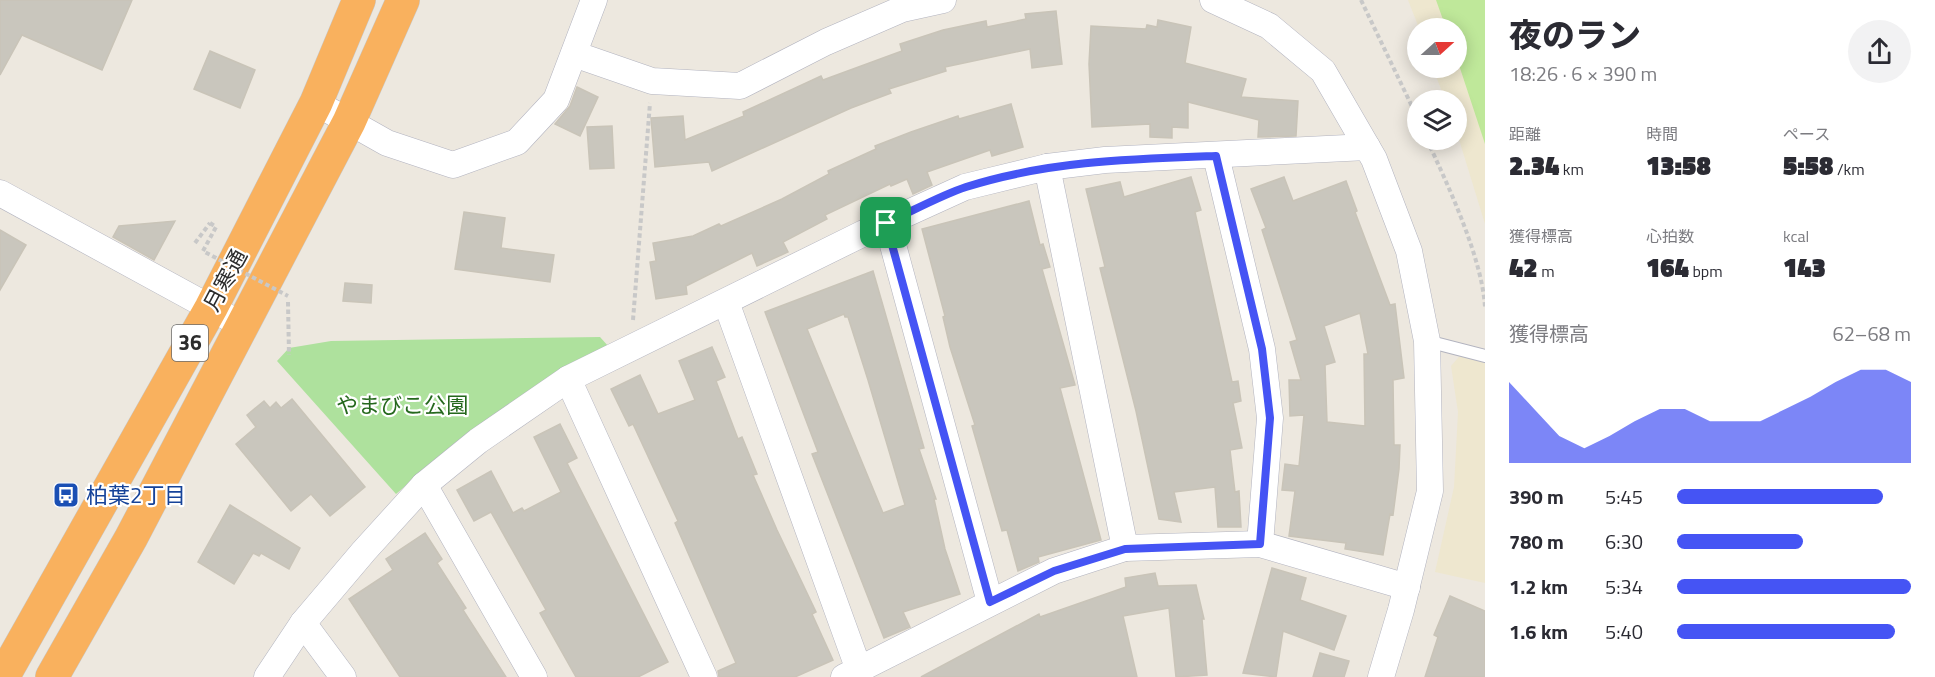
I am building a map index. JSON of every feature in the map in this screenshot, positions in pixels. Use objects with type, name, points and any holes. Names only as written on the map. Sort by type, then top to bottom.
[{"type":"highway","name":"月寒通","points":[[3,677],[211,308],[316,103],[359,0]]},
{"type":"highway","name":"月寒通","points":[[51,677],[131,538],[349,122],[403,0]]},
{"type":"street","points":[[316,103],[387,143],[453,165],[517,142],[556,100],[594,0]]},
{"type":"street","points":[[574,54],[652,81],[740,86],[826,42],[902,9],[943,0]]},
{"type":"street","points":[[1213,0],[1269,26],[1323,71],[1374,159],[1409,251],[1427,340],[1430,491],[1407,587],[1381,677]]},
{"type":"street","points":[[267,677],[303,623],[424,485],[478,441],[568,379],[886,223],[965,188],[1047,167],[1106,160],[1367,147]]},
{"type":"street","points":[[1216,156],[1264,360],[1270,418],[1260,544]]},
{"type":"street","points":[[1047,167],[1125,549]]},
{"type":"street","points":[[0,193],[242,325]]},
{"type":"street","points":[[886,223],[990,602]]},
{"type":"street","points":[[726,302],[852,673],[1054,571],[1125,549],[1260,544],[1407,587]]},
{"type":"street","points":[[568,379],[704,677]]},
{"type":"street","points":[[424,485],[534,677]]},
{"type":"street","points":[[303,623],[343,677]]},
{"type":"lane","points":[[1427,340],[1485,356]]},
{"type":"path","points":[[1361,0],[1407,96]]},
{"type":"path","points":[[630,349],[652,81]]},
{"type":"path","points":[[1432,150],[1483,283],[1485,307]]},
{"type":"path","points":[[195,243],[210,223],[216,227],[202,251],[288,296],[290,355]]},
{"type":"shaded area","points":[[1408,0],[1485,0],[1485,224],[1462,150],[1467,150],[1467,90],[1441,90],[1437,78],[1467,78],[1467,18],[1415,18]]},
{"type":"shaded area","points":[[1464,351],[1485,359],[1485,583],[1435,572],[1454,487],[1458,412],[1451,366]]},
{"type":"green space","points":[[1436,0],[1485,0],[1485,144],[1463,78],[1467,78],[1467,18],[1442,18]]},
{"type":"green space","name":"やまびこ公園","points":[[600,337],[609,347],[531,389],[444,453],[396,494],[277,361],[289,348],[331,341]]},
{"type":"building","points":[[0,0],[132,0],[102,70],[22,35],[0,75]]},
{"type":"building","points":[[1056,11],[1062,64],[1032,68],[1030,49],[945,67],[946,71],[889,89],[891,93],[851,108],[712,171],[709,162],[655,167],[651,118],[683,116],[685,140],[744,116],[743,112],[821,76],[823,80],[902,51],[900,44],[943,30],[986,21],[987,27],[1026,19],[1025,14]]},
{"type":"building","points":[[1158,20],[1191,27],[1185,63],[1246,79],[1241,97],[1298,101],[1296,136],[1258,137],[1259,120],[1188,102],[1188,128],[1172,127],[1172,138],[1150,137],[1150,124],[1092,127],[1089,64],[1091,26],[1146,29],[1147,25],[1157,27]]},
{"type":"building","points":[[210,51],[255,70],[240,108],[194,89]]},
{"type":"building","points":[[577,87],[598,97],[580,136],[555,124],[570,106]]},
{"type":"building","points":[[1011,104],[1023,147],[992,156],[990,150],[927,172],[932,185],[913,194],[907,179],[891,186],[890,184],[825,215],[827,219],[783,242],[788,252],[757,266],[752,253],[686,286],[687,294],[656,299],[650,262],[656,261],[653,243],[693,236],[719,224],[721,226],[782,199],[829,174],[828,171],[876,149],[875,146],[911,132],[958,116],[959,119]]},
{"type":"building","points":[[612,126],[614,168],[590,169],[587,127]]},
{"type":"building","points":[[1191,177],[1201,210],[1195,212],[1232,382],[1238,381],[1241,401],[1233,403],[1242,448],[1230,450],[1235,492],[1239,491],[1241,527],[1218,527],[1215,487],[1174,492],[1181,522],[1159,519],[1136,411],[1100,268],[1105,267],[1086,189],[1120,182],[1124,197]]},
{"type":"building","points":[[1284,177],[1293,201],[1346,181],[1357,211],[1355,212],[1390,305],[1395,304],[1404,378],[1393,380],[1394,445],[1400,445],[1399,469],[1393,515],[1390,514],[1383,555],[1345,549],[1346,543],[1289,536],[1295,491],[1282,490],[1285,464],[1299,466],[1304,415],[1290,416],[1289,380],[1301,380],[1290,342],[1297,340],[1262,230],[1266,228],[1251,189]],"holes":[[[1360,313],[1368,354],[1364,354],[1365,426],[1327,422],[1325,365],[1335,362],[1324,326]]]},
{"type":"building","points":[[1029,201],[1040,245],[1043,244],[1050,267],[1042,269],[1075,385],[1060,388],[1101,540],[1038,557],[1039,562],[1018,571],[1007,530],[1002,531],[972,426],[975,425],[950,347],[943,317],[945,316],[922,229]]},
{"type":"building","points":[[464,212],[505,218],[501,248],[554,255],[550,282],[455,269]]},
{"type":"building","points":[[175,221],[154,260],[113,237],[119,226]]},
{"type":"building","points":[[0,230],[26,245],[0,290]]},
{"type":"building","points":[[873,271],[924,448],[919,449],[936,499],[934,499],[945,549],[960,594],[903,612],[910,627],[884,638],[812,454],[818,452],[765,312]],"holes":[[[844,314],[848,317],[905,505],[883,513],[807,329]]]},
{"type":"building","points":[[345,283],[372,285],[371,303],[343,301]]},
{"type":"building","points":[[712,347],[725,377],[716,381],[738,439],[742,437],[757,474],[753,475],[816,612],[812,614],[833,660],[795,677],[719,677],[718,671],[736,663],[675,523],[678,521],[633,424],[629,426],[611,389],[640,375],[658,414],[695,400],[679,361]]},
{"type":"building","points":[[292,399],[365,487],[330,516],[311,494],[291,511],[236,444],[256,427],[247,415],[264,401],[270,408],[276,402],[281,408]]},
{"type":"building","points":[[560,424],[577,458],[567,463],[668,662],[638,677],[576,677],[540,613],[546,610],[491,512],[474,521],[457,490],[491,471],[513,513],[522,508],[524,511],[561,492],[534,437]]},
{"type":"building","points":[[230,505],[300,548],[289,569],[261,553],[259,556],[253,553],[234,584],[198,562]]},
{"type":"building","points":[[425,533],[442,559],[437,563],[466,608],[463,610],[506,677],[400,677],[349,599],[393,570],[386,559]]},
{"type":"building","points":[[1272,568],[1306,578],[1300,600],[1346,616],[1334,650],[1283,631],[1276,677],[1243,673]]},
{"type":"building","points":[[1155,573],[1158,586],[1196,585],[1204,619],[1202,619],[1207,675],[1176,677],[1169,608],[1123,616],[1137,677],[921,677],[1039,614],[1040,617],[1126,587],[1125,578]]},
{"type":"building","points":[[1450,596],[1485,611],[1485,677],[1425,677],[1438,637],[1434,635]]},
{"type":"building","points":[[1320,653],[1349,661],[1344,677],[1313,677]]},
{"type":"place","name":"柏葉2丁目","points":[[66,495]]},
{"type":"route","points":[[1216,156],[1262,349],[1270,418],[1260,544],[1125,549],[1054,571],[990,602],[886,223],[965,188],[1047,167],[1106,160],[1216,156]]}]
